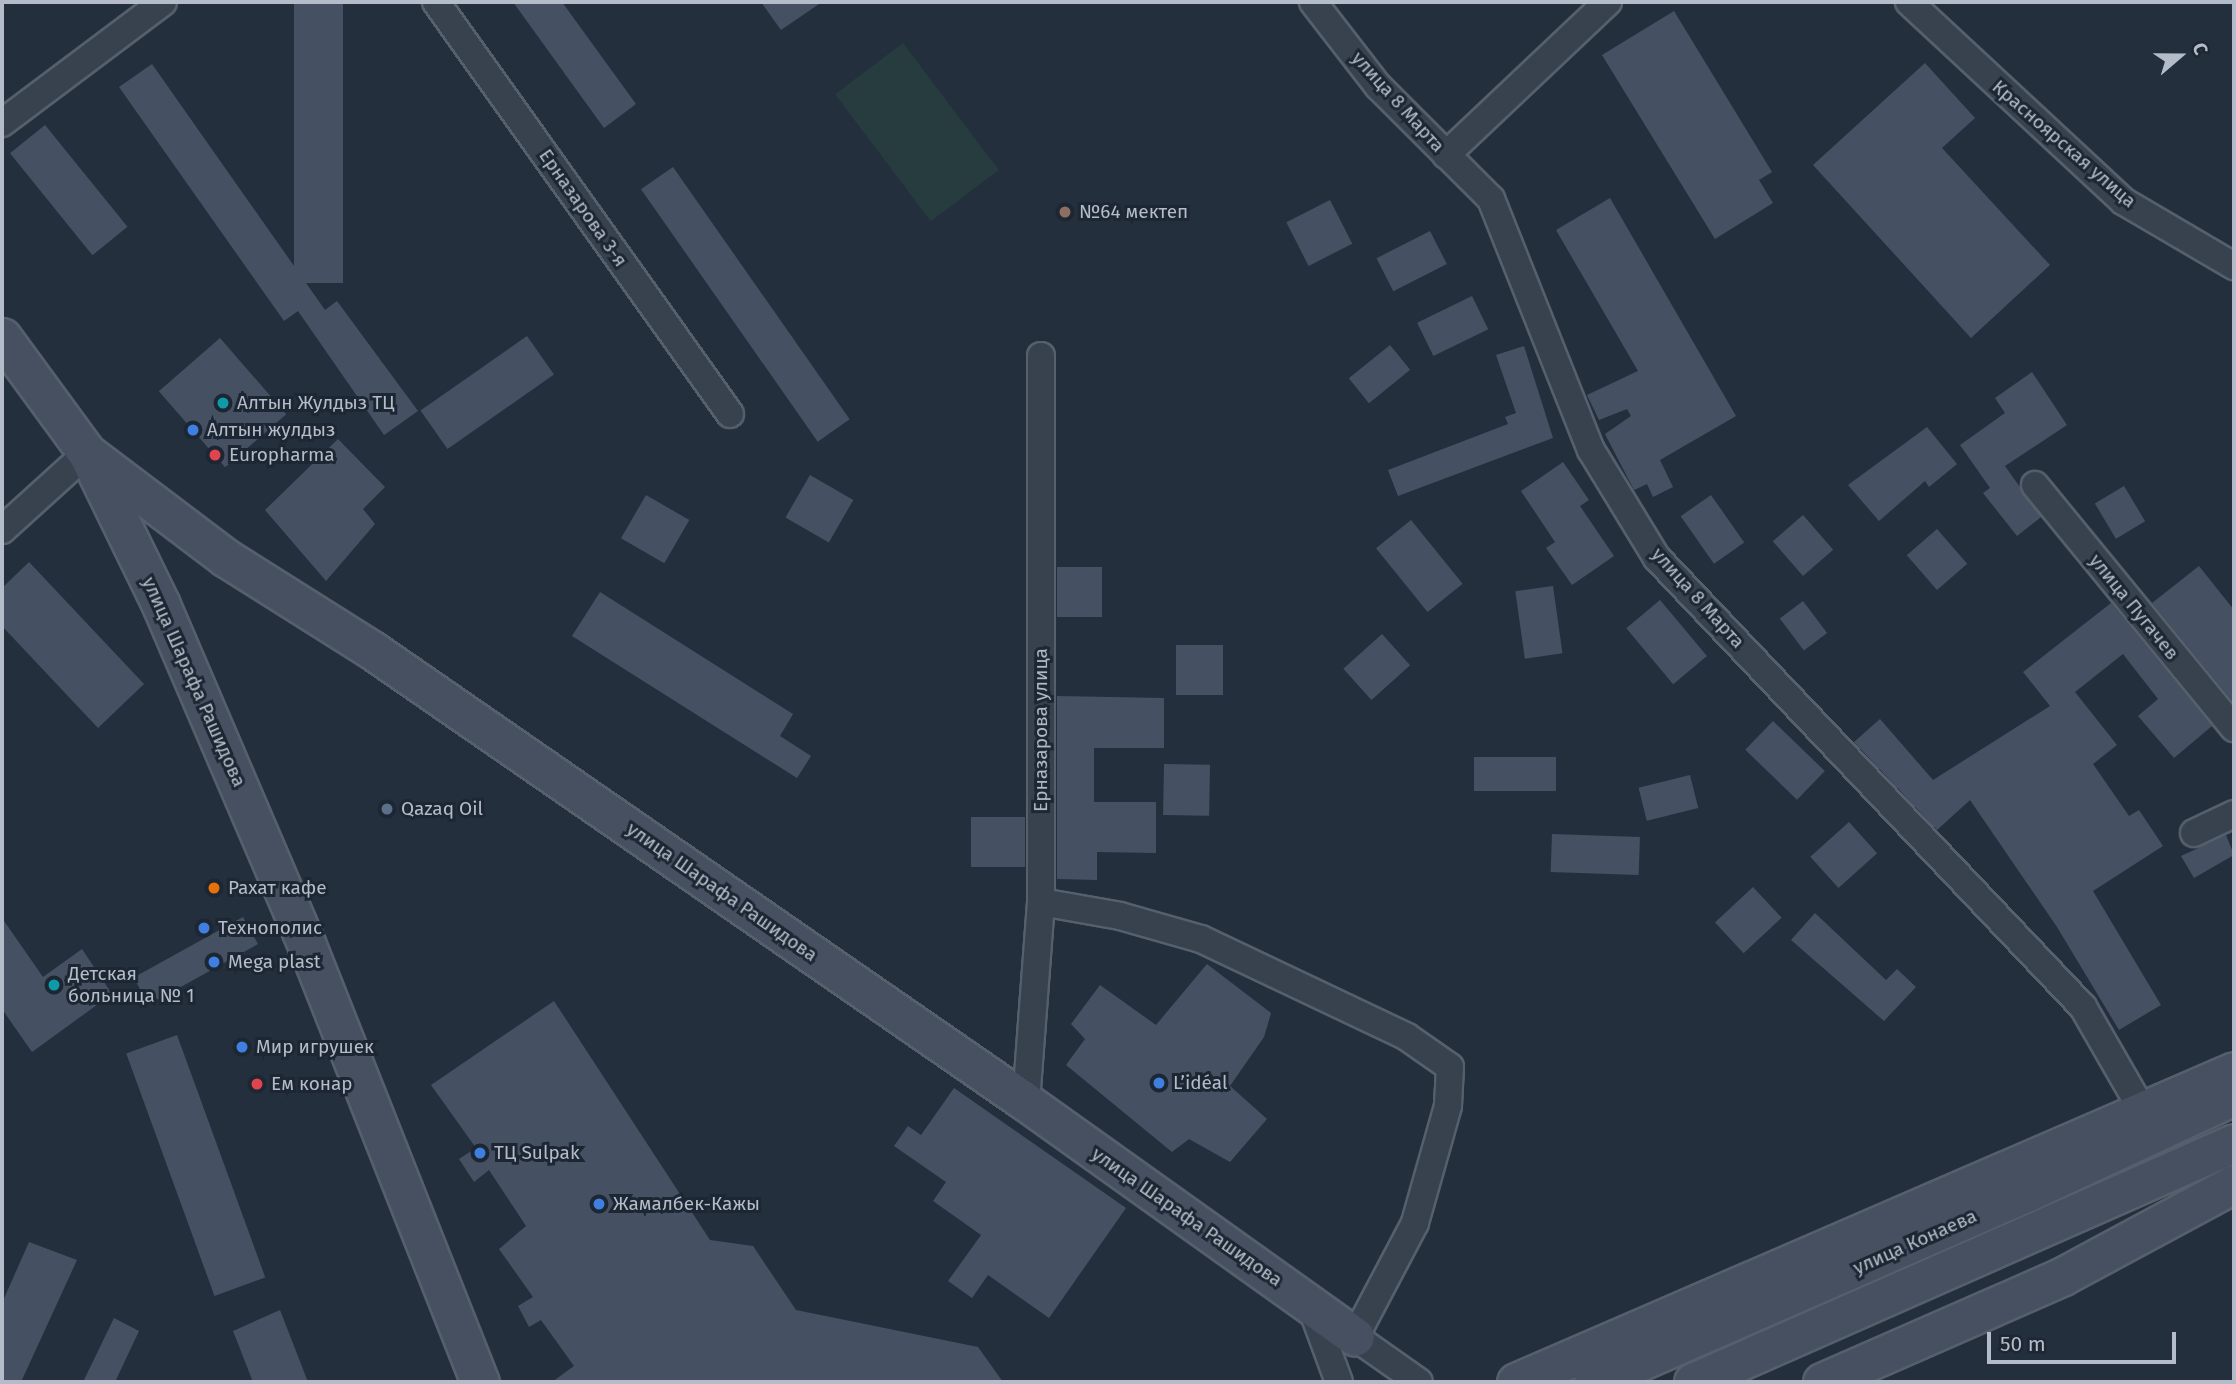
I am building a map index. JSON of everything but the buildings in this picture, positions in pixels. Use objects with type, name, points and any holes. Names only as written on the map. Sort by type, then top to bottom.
[{"type":"main road","name":"улица Шарафа Рашидова","points":[[2,337],[87,453],[161,605],[261,836],[480,1382]]},
{"type":"main road","name":"улица Шарафа Рашидова","points":[[87,453],[226,558],[372,650],[1026,1102],[1355,1337]]},
{"type":"main road","points":[[1516,1382],[2141,1108],[2234,1071]]},
{"type":"main road","name":"улица Конаева","points":[[1593,1382],[2188,1121],[2234,1096]]},
{"type":"main road","name":"улица Конаева","points":[[1692,1382],[2234,1143]]},
{"type":"main road","points":[[1822,1382],[2063,1276],[2234,1184]]},
{"type":"street","points":[[2,123],[163,2]]},
{"type":"street","name":"Ерназарова 3-я","points":[[436,2],[730,414]]},
{"type":"street","name":"улица 8 Марта","points":[[1313,2],[1378,86],[1491,199],[1591,450],[1657,558],[2083,1007],[2141,1108]]},
{"type":"street","points":[[1446,155],[1608,2]]},
{"type":"street","name":"Красноярская улица","points":[[1909,2],[2123,201],[2234,266]]},
{"type":"street","name":"Ерназарова улица","points":[[1026,1102],[1041,902],[1041,356]]},
{"type":"street","points":[[2,530],[87,453]]},
{"type":"street","name":"улица Пугачев","points":[[2035,485],[2234,728]]},
{"type":"street","points":[[2194,833],[2234,814]]},
{"type":"street","points":[[1041,902],[1120,916],[1201,939],[1407,1037],[1450,1068],[1448,1106],[1415,1223],[1355,1337],[1419,1382]]},
{"type":"street","points":[[1311,1306],[1339,1382]]},
{"type":"green space","points":[[903,43],[999,170],[931,221],[835,94]]},
{"type":"place","name":"№64 мектеп","points":[[1065,212]]},
{"type":"place","name":"Алтын Жулдыз ТЦ","points":[[223,403]]},
{"type":"place","name":"Алтын жулдыз","points":[[193,430]]},
{"type":"place","name":"Europharma","points":[[215,455]]},
{"type":"place","name":"Qazaq Oil","points":[[387,809]]},
{"type":"place","name":"Рахат кафе","points":[[214,888]]},
{"type":"place","name":"Технополис","points":[[204,928]]},
{"type":"place","name":"Mega plast","points":[[214,962]]},
{"type":"place","name":"Детская больница № 1","points":[[54,985]]},
{"type":"place","name":"Мир игрушек","points":[[242,1047]]},
{"type":"place","name":"L’idéal","points":[[1159,1083]]},
{"type":"place","name":"Ем конар","points":[[257,1084]]},
{"type":"place","name":"ТЦ Sulpak","points":[[480,1153]]},
{"type":"place","name":"Жамалбек-Кажы","points":[[599,1204]]}]
